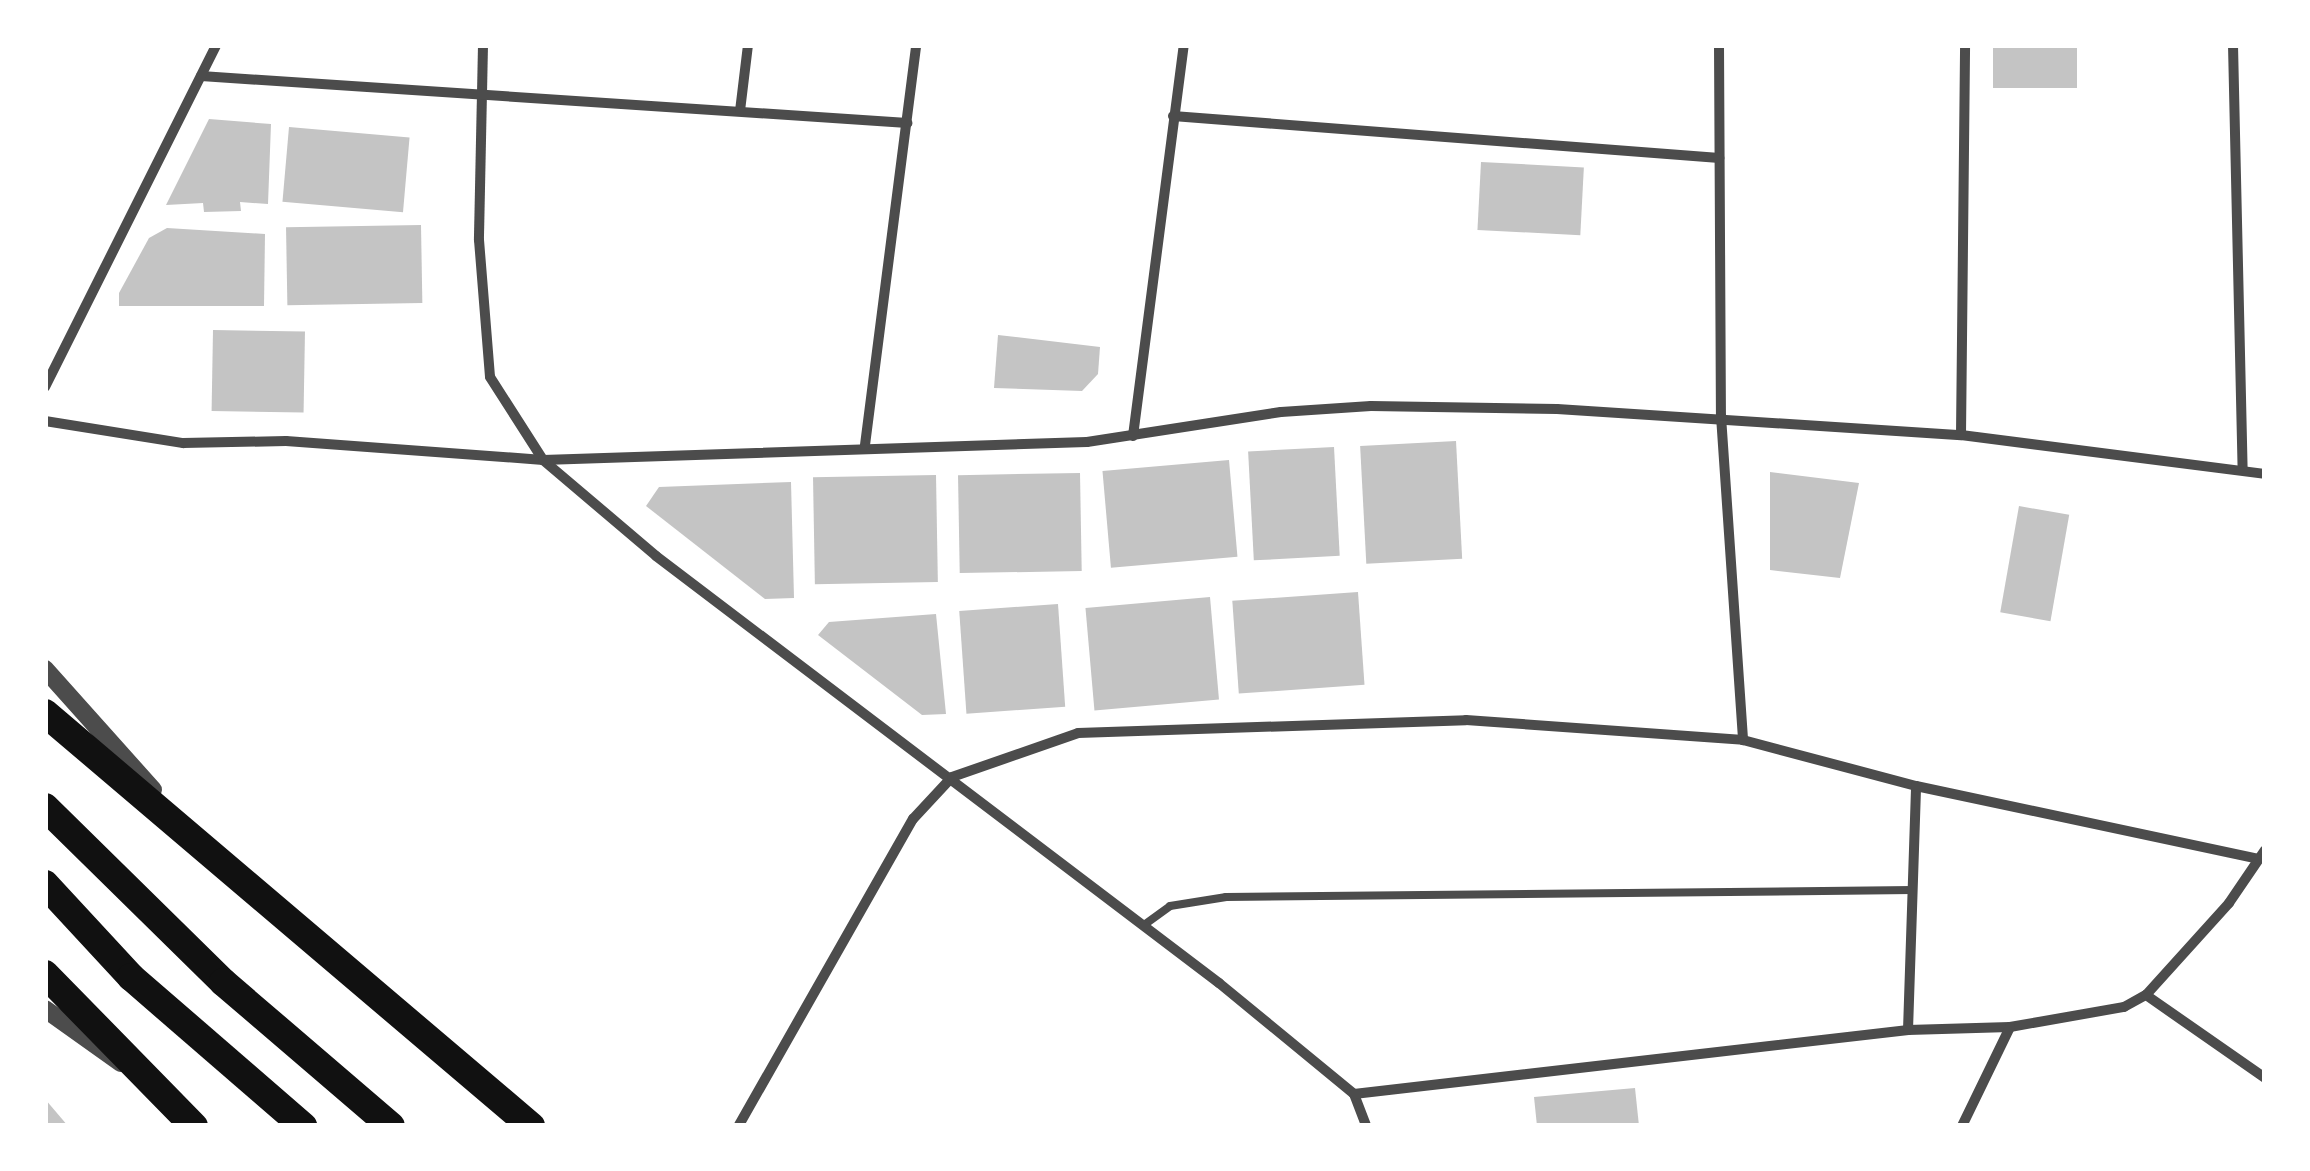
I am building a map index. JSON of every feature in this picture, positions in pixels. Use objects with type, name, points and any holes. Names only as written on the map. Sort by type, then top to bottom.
[{"type":"highway","points":[[45,713],[223,869],[531,1126]]},
{"type":"highway","points":[[45,806],[223,982],[391,1126]]},
{"type":"highway","points":[[45,884],[131,977],[303,1126]]},
{"type":"highway","points":[[45,974],[194,1126]]},
{"type":"street","points":[[45,387],[216,45]]},
{"type":"street","points":[[482,45],[478,93],[490,377],[543,460],[656,556],[952,777],[1354,1094],[1366,1126]]},
{"type":"street","points":[[740,111],[748,45]]},
{"type":"street","points":[[865,445],[916,45]]},
{"type":"street","points":[[1133,436],[1184,45]]},
{"type":"street","points":[[1720,45],[1721,416],[1743,740]]},
{"type":"street","points":[[1960,435],[1965,45]]},
{"type":"street","points":[[2234,45],[2244,470]]},
{"type":"street","points":[[201,76],[906,123]]},
{"type":"street","points":[[1174,116],[1718,158]]},
{"type":"street","points":[[45,421],[183,443],[286,441],[543,460],[1133,436],[1371,406],[1721,416],[1960,435],[2265,474]]},
{"type":"street","points":[[45,669],[223,869]]},
{"type":"street","points":[[739,1126],[913,819],[952,777],[1078,733],[1466,720],[1743,740],[1916,786],[2261,855],[2229,903],[2146,995],[2124,1006],[2010,1027],[1908,1030],[1354,1094]]},
{"type":"street","points":[[1908,1030],[1916,786]]},
{"type":"street","points":[[2146,995],[2265,1078]]},
{"type":"street","points":[[45,1009],[71,1034],[147,1079]]},
{"type":"street","points":[[1962,1126],[2010,1027]]},
{"type":"lane","points":[[1144,926],[1170,906],[1226,897],[1913,890]]},
{"type":"building","points":[[1993,45],[2077,45],[2077,88],[1993,88]]},
{"type":"building","points":[[209,119],[271,124],[268,204],[240,202],[241,211],[204,212],[203,203],[166,205]]},
{"type":"building","points":[[289,127],[410,138],[403,212],[282,202]]},
{"type":"building","points":[[1481,162],[1584,167],[1580,235],[1477,230]]},
{"type":"building","points":[[421,225],[422,303],[287,305],[286,227]]},
{"type":"building","points":[[167,228],[265,234],[264,306],[119,306],[119,293],[149,238]]},
{"type":"building","points":[[213,330],[305,332],[304,413],[212,411]]},
{"type":"building","points":[[998,335],[1100,347],[1098,374],[1082,391],[994,388]]},
{"type":"building","points":[[1456,441],[1462,559],[1366,564],[1360,446]]},
{"type":"building","points":[[1334,447],[1340,556],[1254,560],[1248,452]]},
{"type":"building","points":[[1229,460],[1237,557],[1111,568],[1102,471]]},
{"type":"building","points":[[1770,472],[1859,483],[1840,578],[1770,570]]},
{"type":"building","points":[[1080,473],[1082,571],[960,573],[958,475]]},
{"type":"building","points":[[936,475],[938,582],[815,584],[813,477]]},
{"type":"building","points":[[791,482],[794,598],[765,599],[646,506],[659,487]]},
{"type":"building","points":[[2019,506],[2069,515],[2050,621],[2000,612]]},
{"type":"building","points":[[1358,592],[1364,685],[1239,694],[1232,601]]},
{"type":"building","points":[[1210,597],[1219,700],[1094,711],[1085,608]]},
{"type":"building","points":[[1058,604],[1065,707],[966,714],[959,611]]},
{"type":"building","points":[[936,614],[946,714],[922,715],[818,635],[829,622]]},
{"type":"building","points":[[1635,1088],[1639,1126],[1537,1126],[1534,1097]]},
{"type":"building","points":[[45,1099],[68,1126],[45,1126]]}]
